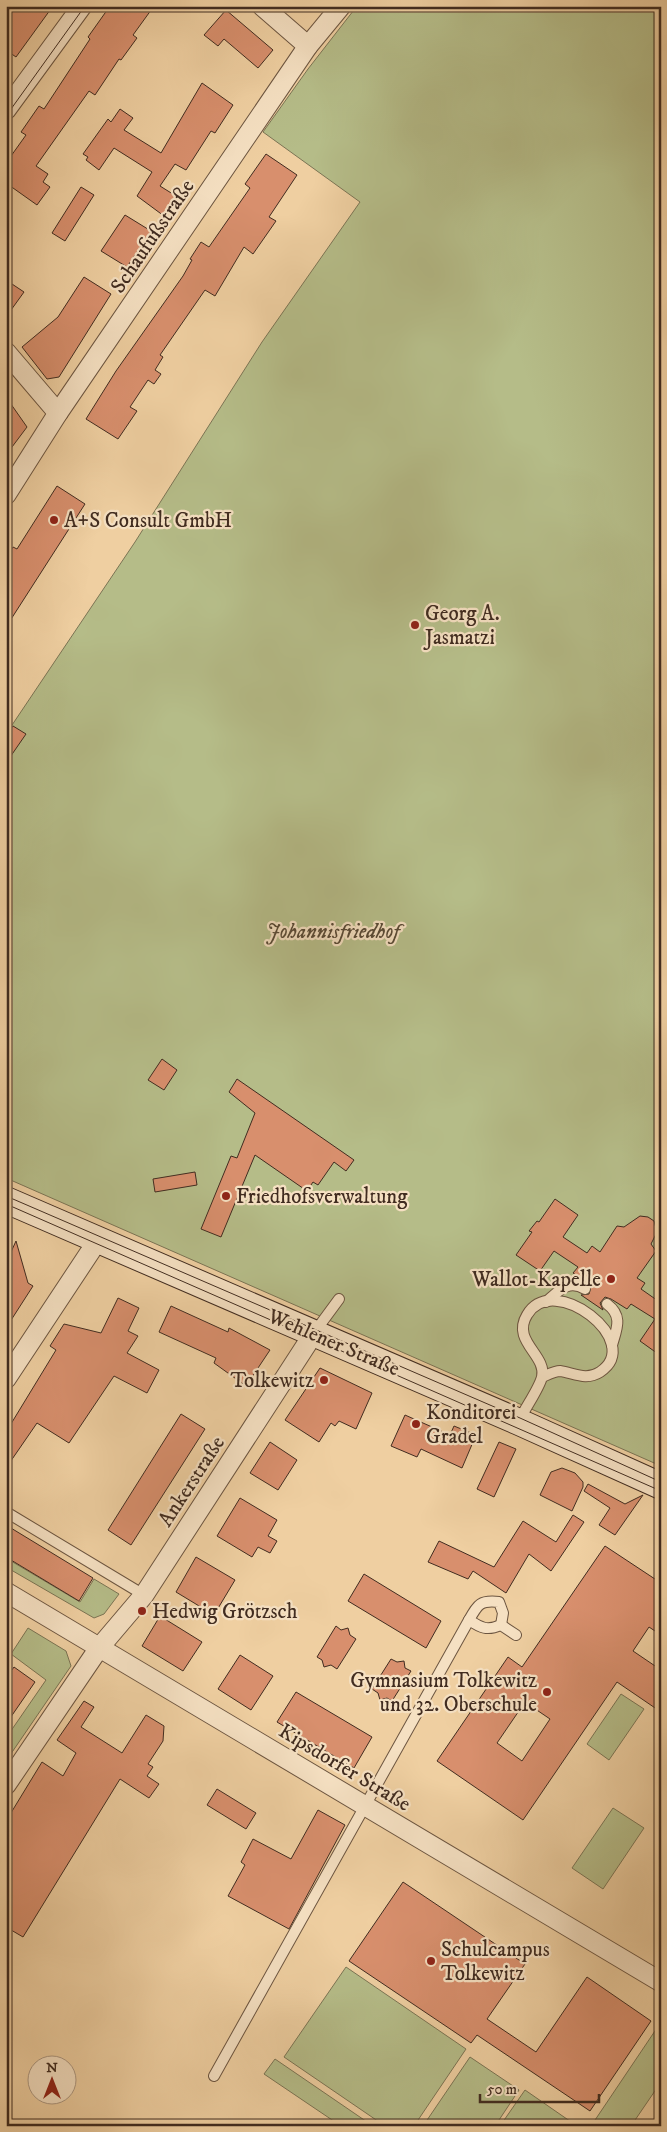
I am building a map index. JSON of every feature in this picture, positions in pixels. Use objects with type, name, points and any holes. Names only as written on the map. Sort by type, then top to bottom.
[{"type":"main road","name":"Wehlener Straße","points":[[6,1200],[519,1422],[661,1486]]},
{"type":"street","points":[[6,110],[82,6]]},
{"type":"street","points":[[262,6],[308,46]]},
{"type":"street","name":"Schaufußstraße","points":[[6,495],[58,413],[308,46],[341,6]]},
{"type":"street","points":[[6,352],[58,413]]},
{"type":"street","points":[[6,1379],[98,1240]]},
{"type":"street","name":"Ankerstraße","points":[[6,1785],[99,1648],[144,1594],[314,1334]]},
{"type":"street","name":"Kipsdorfer Straße","points":[[6,1592],[661,1982]]},
{"type":"lane","points":[[546,1302],[565,1286],[577,1284],[585,1289]]},
{"type":"lane","points":[[314,1334],[339,1299]]},
{"type":"lane","points":[[519,1422],[542,1377],[541,1363],[528,1346],[524,1327],[526,1316],[534,1306],[546,1302],[562,1302],[592,1315],[601,1324],[612,1345]]},
{"type":"lane","points":[[542,1377],[558,1371],[586,1377],[598,1373],[606,1367],[611,1357],[612,1345],[619,1321],[616,1310],[607,1304]]},
{"type":"lane","points":[[6,1512],[144,1594]]},
{"type":"lane","points":[[214,2076],[477,1606],[486,1601],[499,1602],[503,1613],[501,1626]]},
{"type":"lane","points":[[469,1620],[480,1628],[491,1630],[501,1626]]},
{"type":"lane","points":[[501,1626],[516,1635]]},
{"type":"green space","name":"Johannisfriedhof","points":[[357,6],[661,6],[661,1466],[6,1178],[6,734],[135,542],[262,342],[360,202],[263,132],[308,69]]},
{"type":"green space","points":[[6,1558],[80,1602],[94,1579],[119,1594],[104,1614],[94,1618],[6,1567]]},
{"type":"green space","points":[[28,1628],[66,1651],[71,1666],[6,1761],[6,1738],[46,1680],[11,1654]]},
{"type":"green space","points":[[621,1694],[644,1709],[609,1760],[587,1744]]},
{"type":"green space","points":[[613,1808],[644,1828],[603,1889],[572,1868]]},
{"type":"green space","points":[[346,1967],[466,2049],[414,2126],[385,2126],[284,2057]]},
{"type":"green space","points":[[661,2022],[661,2082],[631,2126],[591,2126]]},
{"type":"green space","points":[[470,2057],[519,2090],[495,2126],[423,2126]]},
{"type":"green space","points":[[275,2059],[373,2126],[341,2126],[264,2074]]},
{"type":"green space","points":[[525,2090],[577,2126],[500,2126]]},
{"type":"building","points":[[6,6],[53,6],[16,57],[6,50]]},
{"type":"building","points":[[110,6],[154,6],[133,35],[137,38],[121,60],[119,59],[95,95],[89,91],[36,166],[48,174],[43,182],[50,187],[37,205],[6,183],[6,163],[26,135],[21,132],[39,106],[44,109],[90,39],[88,37]]},
{"type":"building","points":[[226,10],[273,50],[258,68],[224,39],[218,46],[204,35]]},
{"type":"building","points":[[202,83],[233,105],[215,133],[211,131],[186,170],[175,164],[160,186],[176,196],[164,216],[137,196],[152,172],[114,148],[99,170],[86,160],[88,157],[83,154],[108,119],[111,122],[120,109],[133,118],[124,130],[161,153]]},
{"type":"building","points":[[266,154],[297,175],[269,217],[276,221],[253,254],[244,247],[215,296],[205,290],[160,355],[163,357],[155,370],[161,374],[154,384],[148,380],[130,407],[137,411],[118,439],[86,419],[116,371],[183,276],[192,260],[190,259],[201,242],[209,247],[250,188],[245,184]]},
{"type":"building","points":[[81,187],[94,195],[65,241],[52,233]]},
{"type":"building","points":[[125,215],[151,231],[127,267],[101,251]]},
{"type":"building","points":[[84,277],[111,294],[59,377],[47,379],[22,347],[58,317]]},
{"type":"building","points":[[6,280],[24,292],[6,317]]},
{"type":"building","points":[[6,397],[27,427],[6,455]]},
{"type":"building","points":[[57,486],[85,504],[6,627],[6,558],[13,547],[17,549]]},
{"type":"building","points":[[13,726],[26,734],[6,763],[6,735]]},
{"type":"building","points":[[162,1059],[177,1070],[164,1090],[148,1080]]},
{"type":"building","points":[[237,1079],[354,1160],[346,1171],[334,1162],[318,1185],[313,1182],[307,1191],[255,1155],[221,1237],[201,1229],[231,1156],[237,1158],[255,1113],[229,1092]]},
{"type":"building","points":[[195,1172],[197,1185],[155,1192],[153,1179]]},
{"type":"building","name":"Wallot-Kapelle","points":[[555,1199],[578,1215],[563,1237],[587,1253],[592,1246],[600,1252],[617,1226],[624,1227],[640,1216],[648,1217],[654,1221],[657,1232],[651,1244],[656,1251],[637,1278],[645,1283],[641,1289],[661,1303],[661,1356],[640,1341],[655,1319],[631,1304],[627,1309],[605,1297],[600,1303],[603,1310],[581,1295],[589,1294],[591,1285],[573,1273],[578,1267],[554,1251],[540,1271],[516,1255],[532,1232],[529,1231],[537,1221],[539,1222]]},
{"type":"building","points":[[16,1241],[28,1283],[33,1286],[6,1328],[6,1263]]},
{"type":"building","points":[[118,1298],[139,1308],[128,1331],[138,1336],[127,1353],[159,1370],[147,1393],[114,1376],[69,1443],[37,1423],[6,1468],[6,1432],[56,1350],[50,1346],[64,1324],[101,1333]]},
{"type":"building","points":[[171,1306],[228,1332],[229,1328],[270,1350],[246,1386],[214,1363],[216,1358],[159,1332]]},
{"type":"building","points":[[320,1368],[372,1393],[356,1429],[339,1421],[335,1426],[331,1423],[319,1442],[285,1420]]},
{"type":"building","points":[[181,1414],[205,1429],[131,1545],[108,1530]]},
{"type":"building","points":[[405,1415],[450,1435],[454,1426],[476,1435],[462,1468],[421,1449],[417,1457],[391,1446]]},
{"type":"building","points":[[270,1442],[297,1460],[278,1490],[250,1473]]},
{"type":"building","points":[[499,1442],[516,1449],[494,1497],[477,1489]]},
{"type":"building","points":[[562,1468],[575,1473],[583,1482],[583,1487],[572,1511],[540,1495],[551,1472]]},
{"type":"building","points":[[588,1484],[625,1504],[643,1495],[615,1535],[599,1525],[610,1508],[584,1491]]},
{"type":"building","points":[[240,1498],[277,1520],[268,1536],[277,1541],[270,1553],[258,1547],[252,1557],[217,1536]]},
{"type":"building","points":[[573,1515],[584,1522],[551,1571],[529,1554],[506,1593],[473,1571],[468,1579],[428,1562],[439,1541],[494,1567],[523,1521],[556,1542]]},
{"type":"building","points":[[6,1525],[93,1578],[79,1601],[6,1557]]},
{"type":"building","name":"Gymnasium Tolkewitz und 32. Oberschule","points":[[605,1546],[661,1583],[661,1635],[649,1627],[633,1651],[661,1670],[661,1712],[617,1682],[523,1820],[437,1761],[508,1657],[522,1667]],"holes":[[[525,1702],[550,1719],[522,1761],[497,1743]]]},
{"type":"building","points":[[196,1557],[235,1580],[214,1615],[176,1592]]},
{"type":"building","points":[[364,1574],[441,1621],[426,1648],[348,1601]]},
{"type":"building","points":[[160,1616],[202,1642],[183,1671],[142,1646]]},
{"type":"building","points":[[336,1626],[341,1630],[348,1628],[350,1635],[356,1639],[337,1669],[331,1665],[324,1667],[322,1660],[317,1657]]},
{"type":"building","points":[[240,1655],[273,1676],[251,1710],[218,1689]]},
{"type":"building","points":[[391,1659],[397,1662],[404,1661],[405,1668],[411,1671],[392,1701],[387,1698],[380,1700],[378,1693],[372,1689]]},
{"type":"building","points":[[14,1667],[35,1682],[6,1724],[6,1678]]},
{"type":"building","points":[[296,1692],[372,1737],[354,1768],[277,1722]]},
{"type":"building","points":[[84,1701],[94,1707],[81,1727],[122,1753],[146,1715],[164,1726],[163,1741],[148,1764],[153,1767],[147,1776],[159,1784],[149,1798],[120,1779],[23,1937],[6,1927],[6,1821],[42,1762],[63,1776],[76,1753],[57,1740]]},
{"type":"building","points":[[217,1789],[256,1813],[246,1829],[207,1805]]},
{"type":"building","points":[[318,1810],[345,1825],[289,1929],[228,1896],[245,1865],[241,1862],[253,1839],[291,1859]]},
{"type":"building","points":[[403,1882],[525,1964],[487,2019],[536,2052],[587,1977],[651,2021],[590,2111],[477,2035],[471,2043],[349,1961]]},
{"type":"tram line","points":[[6,116],[85,6]]},
{"type":"tram line","points":[[6,1196],[520,1418],[661,1482]]},
{"type":"tram line","points":[[6,1204],[661,1491]]},
{"type":"place","name":"A+S Consult GmbH","points":[[54,520]]},
{"type":"place","name":"Georg A. Jasmatzi","points":[[415,625]]},
{"type":"place","name":"Friedhofsverwaltung","points":[[226,1196]]},
{"type":"place","name":"Wallot-Kapelle","points":[[611,1279]]},
{"type":"place","name":"Tolkewitz","points":[[324,1380]]},
{"type":"place","name":"Konditorei Gradel","points":[[416,1424]]},
{"type":"place","name":"Hedwig Grötzsch","points":[[142,1611]]},
{"type":"place","name":"Gymnasium Tolkewitz und 32. Oberschule","points":[[547,1692]]},
{"type":"place","name":"Schulcampus Tolkewitz","points":[[431,1961]]}]
